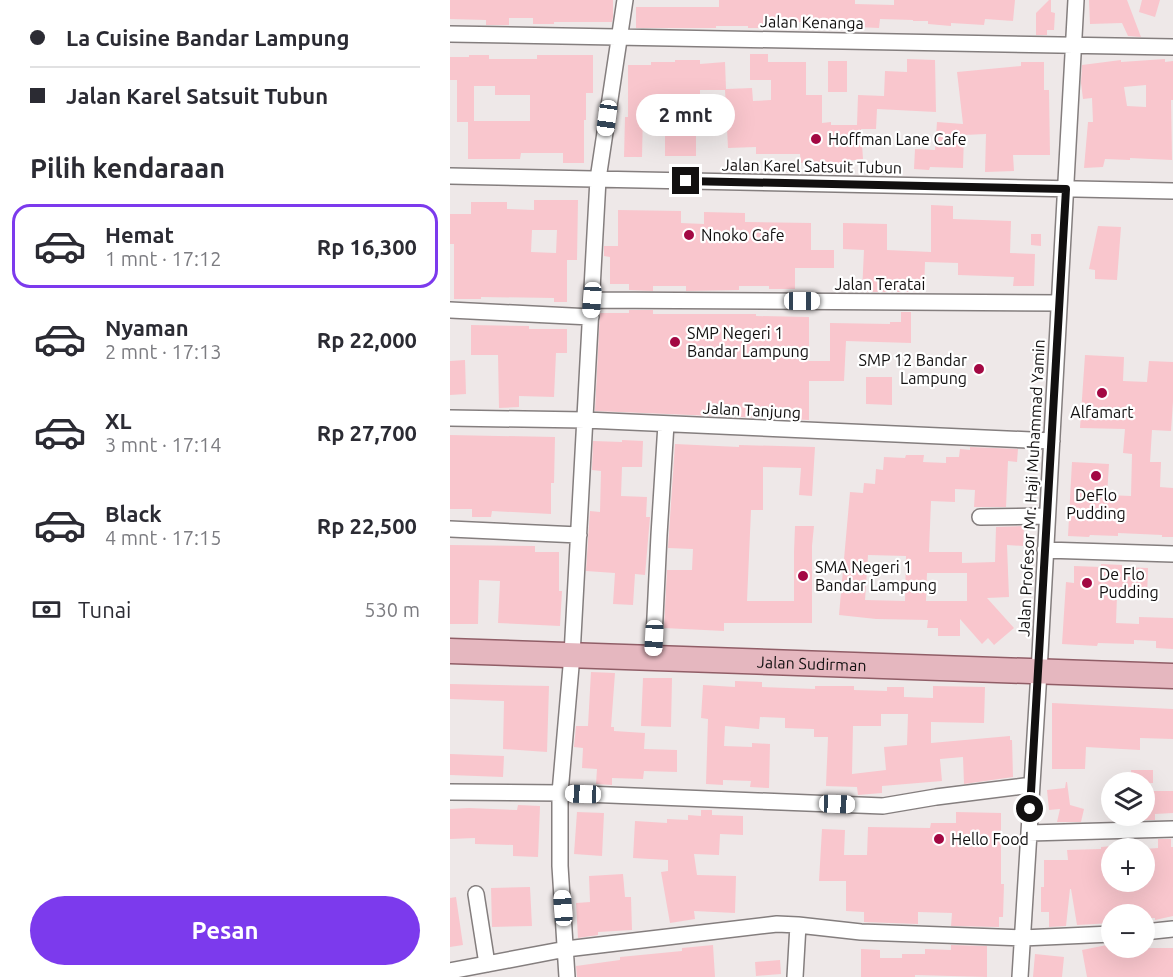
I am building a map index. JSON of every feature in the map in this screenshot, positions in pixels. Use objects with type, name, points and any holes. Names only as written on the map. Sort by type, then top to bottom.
[{"type":"main road","name":"Jalan Sudirman","points":[[450,651],[1173,676]]},
{"type":"street","points":[[567,977],[560,866],[560,793],[572,655],[598,179],[625,0]]},
{"type":"street","name":"Jalan Profesor Mr. Haji Muhammad Yamin","points":[[1020,977],[1076,0]]},
{"type":"street","name":"Jalan Kenanga","points":[[450,34],[1173,47]]},
{"type":"street","name":"Jalan Karel Satsuit Tubun","points":[[450,176],[1173,191]]},
{"type":"street","name":"Jalan Teratai","points":[[592,300],[1059,303]]},
{"type":"street","points":[[450,310],[591,317]]},
{"type":"street","name":"Jalan Tanjung","points":[[450,418],[585,420],[1052,441]]},
{"type":"street","points":[[653,658],[666,424]]},
{"type":"street","points":[[980,517],[1047,516]]},
{"type":"street","points":[[450,529],[579,535]]},
{"type":"street","points":[[1045,550],[1173,554]]},
{"type":"street","points":[[450,792],[560,793],[883,806],[936,797],[1032,786]]},
{"type":"street","points":[[1029,832],[1173,829]]},
{"type":"street","points":[[476,894],[487,964]]},
{"type":"street","points":[[450,971],[566,949],[759,925],[798,925],[861,932],[1022,938],[1101,934]]},
{"type":"street","points":[[795,977],[798,925]]},
{"type":"street","points":[[1155,931],[1173,929]]},
{"type":"building","points":[[450,0],[613,0],[613,17],[612,22],[554,22],[554,24],[533,24],[533,18],[509,18],[509,25],[486,25],[486,20],[450,19]]},
{"type":"building","points":[[719,0],[855,0],[855,4],[894,5],[894,0],[1015,0],[1013,21],[985,19],[984,25],[951,23],[951,26],[928,24],[928,21],[880,19],[879,28],[856,27],[856,20],[818,20],[818,22],[797,22],[797,27],[636,28],[636,7],[719,7]]},
{"type":"building","points":[[1051,0],[1051,12],[1055,13],[1054,30],[1047,30],[1047,35],[1036,35],[1036,13]]},
{"type":"building","points":[[1089,0],[1127,0],[1141,37],[1128,36],[1122,23],[1090,24]]},
{"type":"building","points":[[1142,0],[1160,0],[1155,17],[1139,12]]},
{"type":"building","points":[[750,54],[768,54],[768,62],[806,62],[806,95],[822,95],[822,123],[831,122],[831,125],[857,125],[858,95],[884,96],[885,71],[907,72],[907,59],[935,60],[936,112],[877,109],[876,129],[861,129],[863,159],[846,161],[846,174],[834,174],[834,162],[801,163],[800,154],[756,154],[756,147],[728,148],[725,90],[700,90],[700,108],[696,108],[696,156],[665,156],[665,110],[643,110],[642,157],[624,157],[625,117],[628,117],[628,65],[651,65],[651,62],[675,62],[675,60],[700,60],[700,64],[725,62],[726,89],[752,88],[753,101],[771,100],[771,80],[750,80]]},
{"type":"building","points":[[469,55],[489,55],[489,59],[537,59],[537,55],[593,55],[593,93],[586,93],[584,163],[563,163],[563,153],[521,153],[520,159],[468,159],[468,122],[457,122],[457,80],[450,80],[450,57],[469,57]],"holes":[[[474,86],[495,86],[495,95],[530,95],[530,121],[474,121]]]},
{"type":"building","points":[[1165,59],[1165,62],[1173,61],[1172,160],[1105,159],[1103,167],[1084,168],[1088,122],[1093,122],[1092,98],[1083,99],[1082,65],[1121,60],[1121,62]],"holes":[[[1146,85],[1146,107],[1127,106],[1124,87]]]},
{"type":"building","points":[[828,61],[847,61],[847,92],[828,92]]},
{"type":"building","points":[[1021,62],[1044,62],[1044,90],[1049,90],[1050,155],[1013,155],[1014,171],[985,172],[986,134],[964,135],[963,168],[914,169],[915,149],[935,150],[937,122],[963,124],[957,72],[1021,66]]},
{"type":"building","points":[[534,200],[578,200],[577,260],[567,260],[567,302],[554,302],[554,298],[454,299],[454,244],[450,244],[450,214],[471,214],[471,202],[507,202],[507,209],[534,210]],"holes":[[[532,230],[557,230],[556,253],[531,252]]]},
{"type":"building","points":[[931,205],[953,206],[953,219],[1011,221],[1010,253],[1035,254],[1034,286],[1013,286],[1014,277],[958,275],[958,263],[925,262],[924,292],[862,292],[864,250],[843,249],[843,223],[887,224],[887,250],[931,252]]},
{"type":"building","points":[[618,210],[681,211],[681,223],[704,224],[704,212],[745,213],[745,222],[811,223],[811,250],[834,250],[834,268],[795,268],[795,289],[739,286],[739,290],[686,291],[686,286],[653,286],[653,291],[629,290],[629,284],[610,284],[610,257],[604,256],[604,246],[618,246]]},
{"type":"building","points":[[1098,226],[1121,227],[1117,280],[1095,279],[1095,270],[1089,269]]},
{"type":"building","points":[[1031,234],[1041,234],[1041,246],[1031,245]]},
{"type":"building","name":"SMP Negeri 1 Bandar Lampung","points":[[629,310],[653,310],[653,314],[756,314],[756,316],[809,317],[809,361],[830,361],[830,323],[890,324],[890,322],[901,322],[901,312],[911,312],[911,343],[846,341],[844,381],[809,381],[809,420],[595,411],[600,313],[629,313]]},
{"type":"building","points":[[471,325],[567,329],[567,353],[556,353],[554,397],[519,396],[519,407],[499,408],[498,355],[471,355]]},
{"type":"building","points":[[1085,355],[1124,357],[1123,381],[1147,382],[1149,361],[1173,362],[1171,431],[1152,430],[1150,462],[1161,462],[1160,487],[1173,488],[1173,537],[1118,533],[1118,536],[1068,536],[1072,462],[1109,464],[1107,495],[1131,496],[1132,454],[1123,453],[1125,429],[1080,428]]},
{"type":"building","points":[[465,360],[466,394],[450,395],[450,361]]},
{"type":"building","points":[[866,377],[892,377],[892,405],[866,404]]},
{"type":"building","points":[[450,435],[555,437],[551,514],[492,511],[491,517],[472,517],[472,509],[450,509]]},
{"type":"building","points":[[622,440],[643,441],[642,467],[622,467],[621,496],[647,497],[646,517],[650,517],[645,575],[635,574],[633,605],[613,604],[615,573],[586,571],[590,511],[600,512],[601,471],[592,470],[593,441],[622,442]]},
{"type":"building","points":[[675,444],[815,447],[812,496],[799,495],[801,468],[763,467],[763,510],[751,510],[747,601],[794,601],[795,526],[814,526],[812,623],[724,623],[724,631],[664,628],[667,570],[692,570],[693,549],[668,548]]},
{"type":"building","points":[[970,447],[1018,449],[1017,462],[1008,461],[1006,507],[974,507],[975,490],[955,489],[955,502],[931,501],[929,552],[962,552],[962,563],[995,562],[996,527],[1024,526],[1023,546],[1007,545],[1009,597],[987,598],[1014,628],[994,645],[988,638],[982,644],[960,619],[960,636],[938,636],[938,628],[927,628],[928,620],[876,619],[839,615],[850,492],[863,493],[864,483],[875,484],[876,469],[883,470],[884,457],[905,458],[906,455],[924,455],[923,462],[946,463],[946,457],[959,457],[960,449],[970,450]],"holes":[[[868,555],[906,556],[905,601],[865,600]],[[927,573],[967,573],[967,601],[926,601]]]},
{"type":"building","points":[[450,545],[535,546],[535,552],[559,552],[559,591],[562,591],[560,626],[498,623],[500,581],[479,580],[478,624],[450,624]]},
{"type":"building","points":[[1101,564],[1148,568],[1147,597],[1117,596],[1116,623],[1139,624],[1139,617],[1173,618],[1173,649],[1156,648],[1156,641],[1134,640],[1134,644],[1098,643],[1097,646],[1062,644],[1066,582],[1074,583],[1074,566],[1101,567]]},
{"type":"building","points":[[591,672],[615,673],[611,727],[614,727],[614,731],[645,733],[644,749],[677,750],[677,772],[644,771],[643,779],[612,778],[612,785],[596,784],[597,769],[582,768],[583,748],[574,747],[576,726],[588,726]]},
{"type":"building","points":[[643,678],[672,678],[671,727],[641,726]]},
{"type":"building","points":[[735,681],[762,682],[762,687],[815,689],[815,686],[854,686],[854,690],[887,691],[887,687],[904,687],[904,697],[933,698],[933,686],[985,687],[984,723],[931,722],[931,743],[1010,736],[1013,777],[964,784],[963,757],[940,759],[942,781],[882,786],[882,793],[858,795],[857,787],[826,786],[828,737],[814,737],[814,729],[785,728],[785,718],[760,717],[759,729],[725,726],[724,746],[752,747],[752,743],[770,744],[769,788],[750,787],[751,781],[723,780],[723,785],[706,784],[708,719],[701,718],[703,685],[735,687]],"holes":[[[881,714],[908,714],[907,745],[884,747],[886,770],[852,774],[853,726],[881,726]]]},
{"type":"building","points":[[450,684],[549,686],[547,752],[503,749],[504,701],[450,699]]},
{"type":"building","points":[[1052,703],[1173,709],[1173,739],[1140,738],[1140,750],[1086,747],[1085,769],[1052,769]]},
{"type":"building","points":[[450,754],[504,756],[503,777],[450,775]]},
{"type":"building","points":[[1131,770],[1153,770],[1153,772],[1131,772]]},
{"type":"building","points":[[1066,782],[1070,805],[1084,809],[1081,822],[1057,822],[1060,809],[1049,810],[1047,790],[1065,788]]},
{"type":"building","points":[[1155,791],[1173,791],[1173,813],[1155,814]]},
{"type":"building","points":[[518,805],[540,806],[538,857],[513,856],[513,845],[475,844],[475,838],[450,839],[450,809],[517,810]]},
{"type":"building","points":[[701,810],[712,810],[712,815],[743,816],[743,835],[720,834],[719,855],[694,854],[697,875],[736,876],[735,913],[694,911],[695,919],[670,923],[661,872],[668,871],[668,860],[633,858],[635,821],[667,823],[667,819],[688,820],[688,815],[701,816]]},
{"type":"building","points":[[577,812],[604,813],[602,856],[574,854]]},
{"type":"building","points":[[956,812],[1001,813],[1001,884],[1004,884],[1003,917],[999,917],[999,927],[951,926],[952,913],[918,912],[918,924],[864,922],[864,912],[846,911],[846,881],[819,881],[822,829],[845,830],[844,855],[867,855],[868,827],[930,828],[931,823],[956,823]]},
{"type":"building","points":[[1158,839],[1171,839],[1173,916],[1155,920],[1155,904],[1101,904],[1101,924],[1077,925],[1070,889],[1066,926],[1049,927],[1049,912],[1041,912],[1044,860],[1068,860],[1067,850],[1101,849],[1101,892],[1155,892],[1155,848],[1158,848]]},
{"type":"building","points":[[623,874],[625,897],[631,897],[632,930],[598,932],[598,935],[578,938],[576,903],[590,902],[589,876]]},
{"type":"building","points":[[530,887],[532,926],[492,927],[491,888]]},
{"type":"building","points":[[456,897],[463,945],[450,947],[450,898]]},
{"type":"building","points":[[713,945],[715,977],[577,977],[576,966],[620,960],[620,957],[682,951],[682,948]]},
{"type":"building","points":[[951,945],[987,946],[987,977],[915,975],[915,977],[861,977],[861,949],[880,950],[880,958],[902,958],[902,954],[925,954],[925,949],[951,950]]},
{"type":"building","points":[[1101,946],[1101,958],[1155,958],[1155,948],[1173,948],[1173,977],[1087,977],[1082,950]]},
{"type":"building","points":[[1035,954],[1064,957],[1062,977],[1033,977]]},
{"type":"building","points":[[780,960],[781,974],[756,976],[755,962]]},
{"type":"place","name":"Hoffman Lane Cafe","points":[[816,139]]},
{"type":"place","name":"Nnoko Cafe","points":[[689,235]]},
{"type":"place","name":"SMP Negeri 1 Bandar Lampung","points":[[675,342]]},
{"type":"place","name":"SMP 12 Bandar Lampung","points":[[979,369]]},
{"type":"place","name":"Alfamart","points":[[1102,393]]},
{"type":"place","name":"DeFlo Pudding","points":[[1096,476]]},
{"type":"place","name":"SMA Negeri 1 Bandar Lampung","points":[[803,576]]},
{"type":"place","name":"De Flo Pudding","points":[[1087,583]]},
{"type":"place","name":"Hello Food","points":[[939,839]]},
{"type":"route","points":[[686,181],[1066,189],[1030,809]]}]
